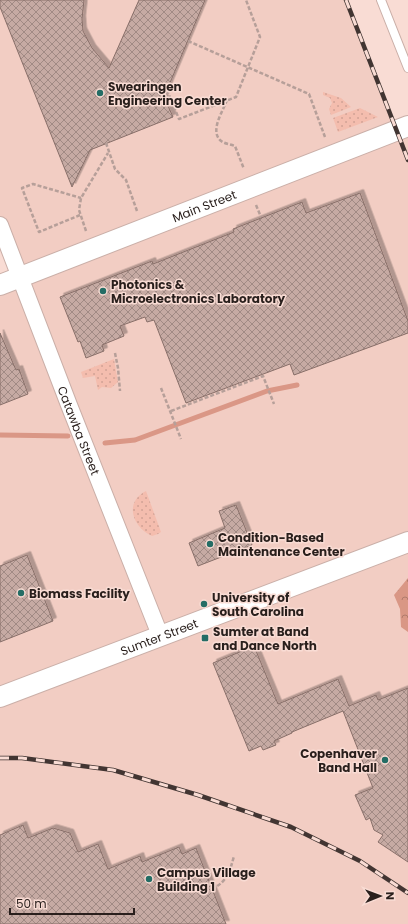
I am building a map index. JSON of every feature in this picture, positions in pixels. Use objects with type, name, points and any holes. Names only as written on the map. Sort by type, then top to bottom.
[{"type":"street","name":"Main Street","points":[[0,285],[408,126]]},
{"type":"street","name":"Catawba Street","points":[[0,224],[74,419],[160,635]]},
{"type":"street","name":"Sumter Street","points":[[0,697],[408,542]]},
{"type":"lane","points":[[381,0],[408,68]]},
{"type":"path","points":[[167,90],[179,119],[236,97],[260,37],[246,0]]},
{"type":"path","points":[[188,41],[309,94],[325,137]]},
{"type":"path","points":[[227,100],[216,125],[216,133],[221,140],[235,146],[244,169]]},
{"type":"path","points":[[106,143],[108,153],[115,169],[126,180],[137,211]]},
{"type":"path","points":[[86,231],[80,215],[79,204],[81,198],[108,153]]},
{"type":"path","points":[[80,215],[39,232],[22,188],[33,184],[81,198]]},
{"type":"path","points":[[256,205],[261,217]]},
{"type":"path","points":[[115,353],[120,392]]},
{"type":"path","points":[[171,412],[263,376],[274,404]]},
{"type":"path","points":[[161,388],[181,439]]},
{"type":"path","points":[[212,889],[222,884],[227,878],[234,856]]},
{"type":"shaded area","name":"University of South Carolina","points":[[0,0],[345,0],[395,132],[408,127],[408,924],[0,924],[0,283],[19,276],[0,226]]},
{"type":"shaded area","points":[[323,92],[341,98],[351,107],[331,115],[329,109],[332,103],[330,98],[323,95]]},
{"type":"shaded area","points":[[360,108],[378,117],[338,132],[333,118]]},
{"type":"shaded area","points":[[114,359],[118,382],[111,388],[102,387],[98,390],[95,376],[83,378],[81,372]]},
{"type":"shaded area","points":[[146,491],[161,532],[152,536],[140,527],[133,514],[135,501]]},
{"type":"green space","points":[[408,578],[408,632],[401,627],[400,609],[394,595]]},
{"type":"building","name":"Swearingen Engineering Center","points":[[0,0],[84,0],[82,19],[83,31],[92,48],[109,68],[139,0],[205,0],[164,97],[173,117],[90,150],[72,187],[0,7]]},
{"type":"building","points":[[360,193],[408,321],[408,333],[294,375],[290,364],[186,403],[154,320],[147,322],[145,317],[120,326],[124,336],[102,345],[104,351],[86,358],[60,297],[152,261],[153,264],[234,232],[233,229],[302,202],[306,213]]},
{"type":"building","points":[[0,333],[16,370],[19,369],[28,394],[0,405]]},
{"type":"building","name":"Condition-Based Maintenance Center","points":[[236,505],[252,545],[198,566],[189,543],[225,528],[219,511]]},
{"type":"building","name":"Biomass Facility","points":[[27,555],[53,621],[0,642],[0,566]]},
{"type":"building","points":[[254,646],[278,704],[338,679],[349,706],[376,695],[378,700],[408,688],[408,862],[378,842],[383,835],[374,830],[370,818],[366,820],[355,795],[373,788],[343,711],[274,741],[276,745],[263,750],[261,746],[249,751],[213,663]]},
{"type":"building","points":[[23,825],[28,838],[53,828],[70,833],[78,852],[98,844],[108,869],[140,856],[142,862],[179,847],[182,854],[196,848],[226,924],[0,924],[0,835]]},
{"type":"waterway","points":[[105,443],[135,440],[267,391],[297,385]]},
{"type":"waterway","points":[[0,435],[68,436]]},
{"type":"railway","points":[[346,0],[408,160]]},
{"type":"railway","points":[[0,758],[22,758],[113,770],[198,795],[291,827],[360,861],[408,893]]},
{"type":"place","name":"Swearingen Engineering Center","points":[[100,93]]},
{"type":"place","name":"Photonics & Microelectronics Laboratory","points":[[103,291]]},
{"type":"place","name":"Condition-Based Maintenance Center","points":[[210,544]]},
{"type":"place","name":"Biomass Facility","points":[[21,593]]},
{"type":"place","name":"University of South Carolina","points":[[204,604]]},
{"type":"place","name":"Sumter at Band and Dance North","points":[[205,638]]},
{"type":"place","name":"Copenhaver Band Hall","points":[[385,760]]},
{"type":"place","name":"Campus Village Building 1","points":[[149,879]]}]
